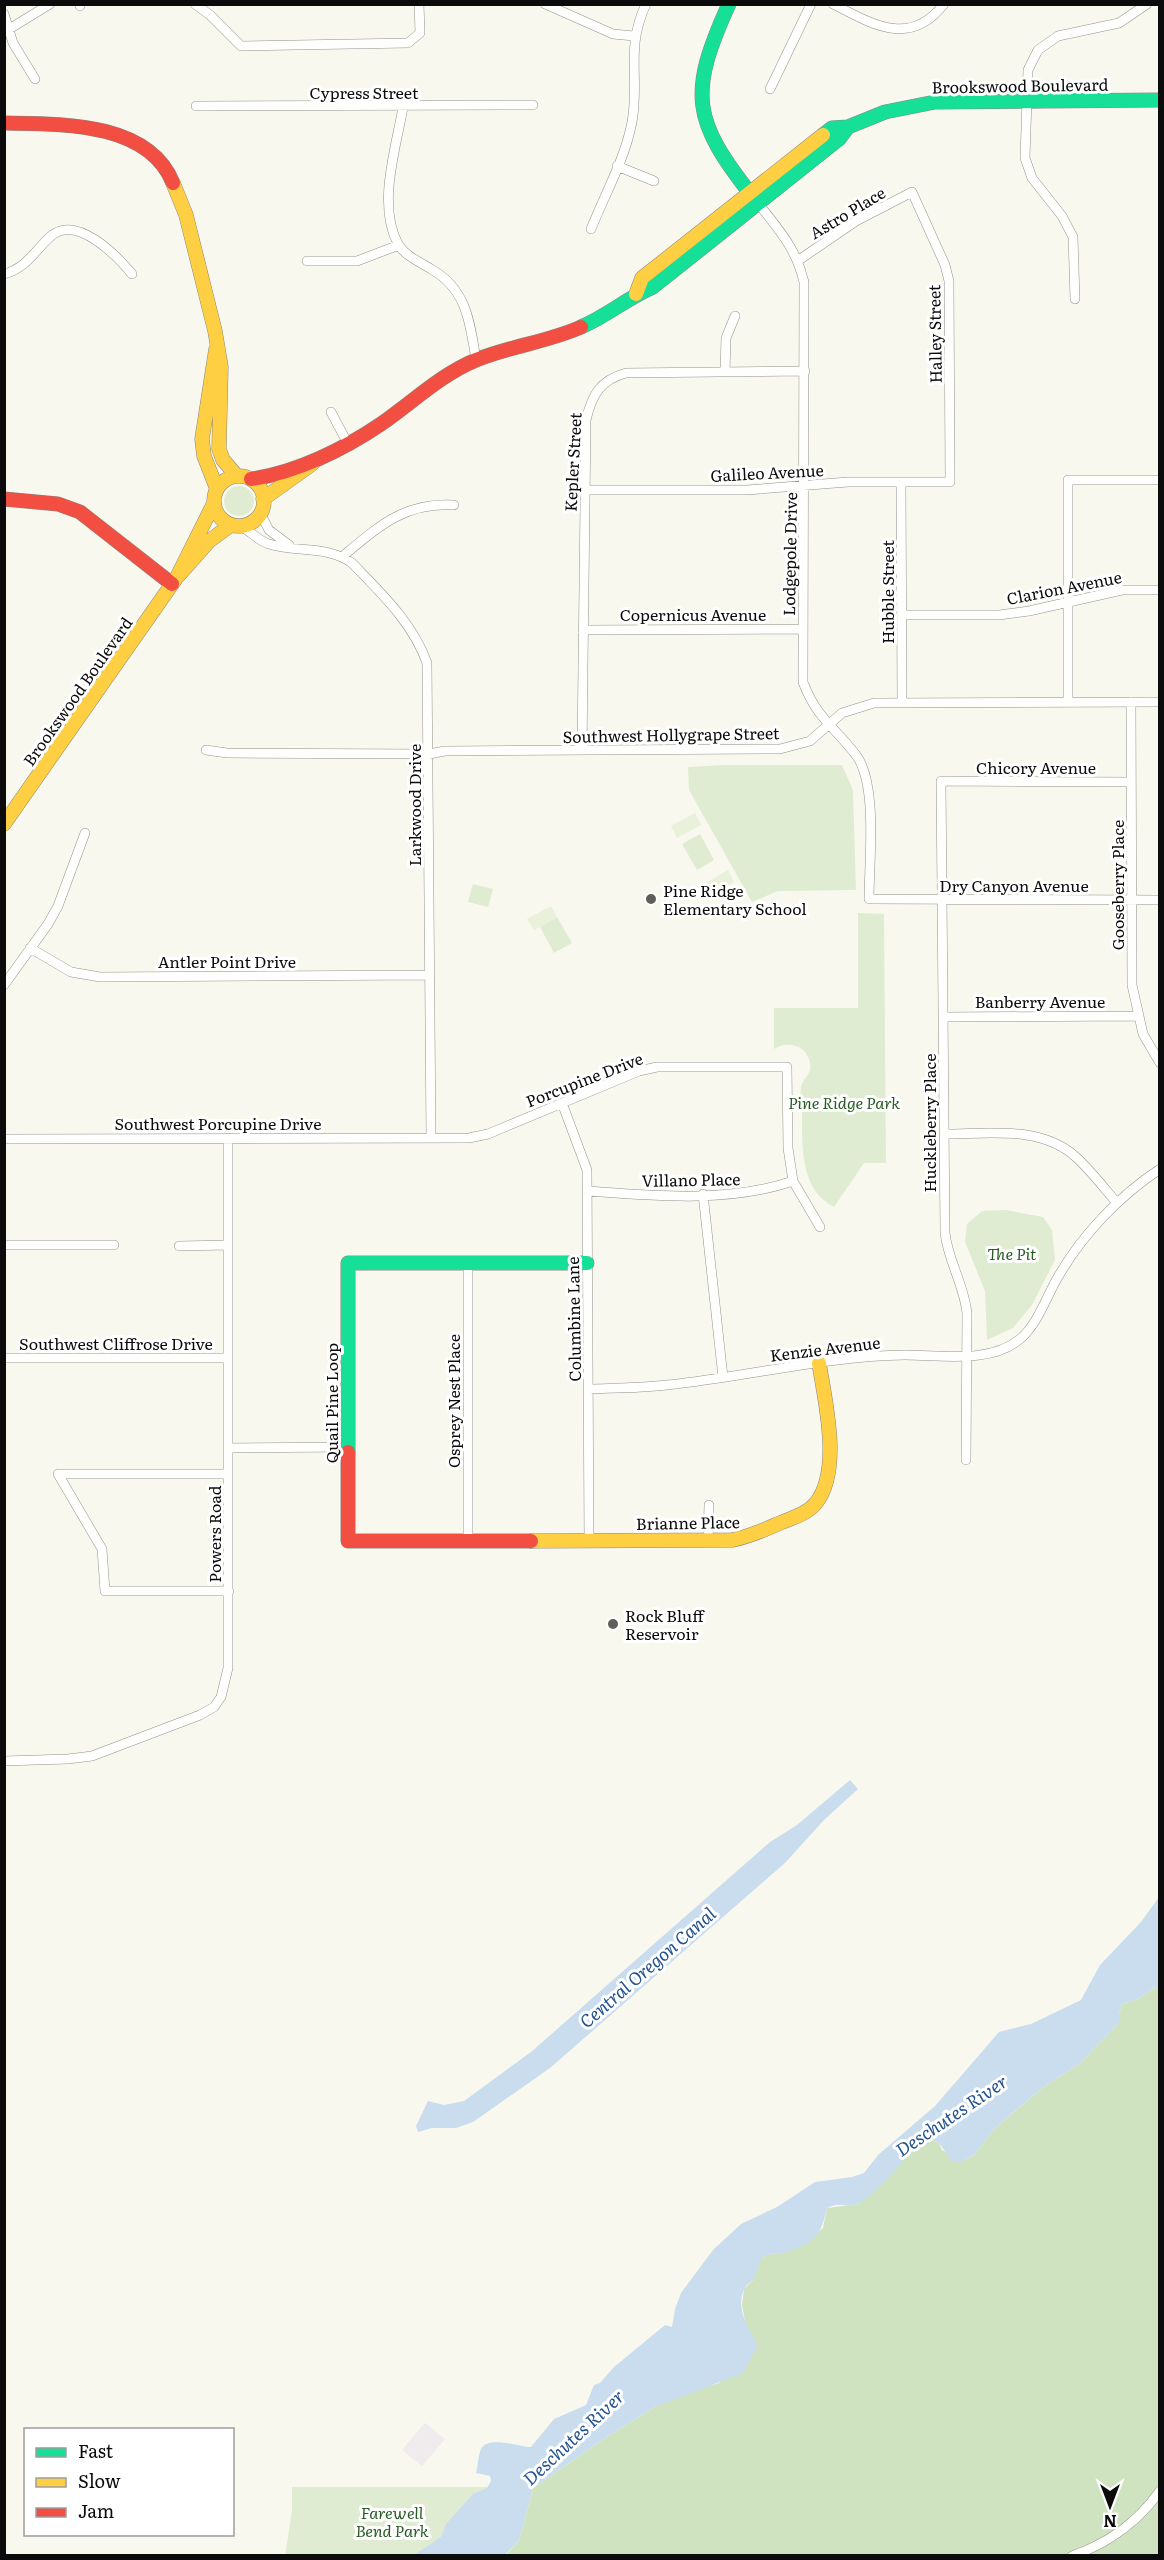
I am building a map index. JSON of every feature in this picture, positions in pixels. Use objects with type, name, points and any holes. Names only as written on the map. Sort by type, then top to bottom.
[{"type":"main road","points":[[729,4],[705,56],[700,91],[702,112],[716,150],[753,197]]},
{"type":"main road","name":"Brookswood Boulevard","points":[[251,479],[266,477],[319,459],[348,444],[381,424],[434,384],[476,360],[578,329],[596,321],[636,294],[642,278],[753,197],[832,128],[848,127],[885,112],[926,103],[1160,100]]},
{"type":"main road","points":[[4,123],[57,124],[104,129],[134,141],[159,162],[174,185],[186,215],[212,315],[221,367],[219,449],[223,460],[237,476]]},
{"type":"main road","points":[[215,496],[227,479],[237,476],[251,479],[261,490],[262,506],[254,521],[236,525],[219,516],[202,439],[217,347]]},
{"type":"main road","name":"Brookswood Boulevard","points":[[262,506],[319,459]]},
{"type":"main road","name":"Brookswood Boulevard","points":[[4,824],[174,581],[215,496]]},
{"type":"main road","points":[[4,499],[58,504],[80,512],[174,581]]},
{"type":"main road","name":"Brookswood Boulevard","points":[[174,581],[214,536],[236,525]]},
{"type":"main road","name":"Quail Pine Loop","points":[[587,1263],[348,1263],[348,1540],[589,1540]]},
{"type":"main road","name":"Brianne Place","points":[[589,1540],[708,1540],[748,1537],[814,1506],[821,1497],[827,1472],[828,1431],[819,1363]]},
{"type":"street","points":[[7,31],[50,4]]},
{"type":"street","points":[[195,4],[210,15],[241,46],[402,44],[414,41],[420,27],[419,4]]},
{"type":"street","points":[[545,4],[613,34],[634,36]]},
{"type":"street","points":[[591,229],[617,166],[633,118],[634,36],[646,4]]},
{"type":"street","points":[[770,90],[811,4]]},
{"type":"street","points":[[833,4],[872,24],[898,30],[927,21],[944,4]]},
{"type":"street","points":[[1075,299],[1073,237],[1062,216],[1032,178],[1025,158],[1025,101],[1028,70],[1038,50],[1047,42],[1070,32],[1119,23],[1147,4]]},
{"type":"street","points":[[4,14],[7,31],[35,79]]},
{"type":"street","name":"Cypress Street","points":[[196,106],[532,105]]},
{"type":"street","points":[[403,107],[389,192],[392,229],[399,245],[415,259],[441,274],[465,303],[470,316],[476,360]]},
{"type":"street","points":[[617,166],[654,181]]},
{"type":"street","name":"Astro Place","points":[[799,260],[856,221],[912,192]]},
{"type":"street","name":"Halley Street","points":[[912,192],[950,281],[950,482]]},
{"type":"street","name":"Lodgepole Drive","points":[[753,197],[789,242],[799,260],[806,307],[803,682],[812,706],[857,756],[866,772],[869,792],[869,899]]},
{"type":"street","points":[[4,274],[27,263],[51,236],[60,231],[71,230],[110,249],[132,274]]},
{"type":"street","points":[[308,261],[357,261],[399,245]]},
{"type":"street","points":[[725,372],[726,338],[735,316]]},
{"type":"street","name":"Kepler Street","points":[[582,750],[585,420],[591,399],[610,377],[626,373],[805,371]]},
{"type":"street","points":[[331,412],[348,444]]},
{"type":"street","points":[[1068,702],[1068,480],[1160,480]]},
{"type":"street","name":"Galileo Avenue","points":[[585,490],[747,490],[848,482],[950,482]]},
{"type":"street","name":"Hubble Street","points":[[901,482],[902,701]]},
{"type":"street","points":[[236,525],[269,544],[343,556],[397,514],[414,507],[436,504],[454,505]]},
{"type":"street","points":[[262,506],[269,530],[291,547]]},
{"type":"street","name":"Larkwood Drive","points":[[343,556],[407,624],[421,646],[427,663],[429,684],[431,1137]]},
{"type":"street","name":"Clarion Avenue","points":[[902,615],[999,615],[1029,611],[1122,590],[1160,590]]},
{"type":"street","name":"Copernicus Avenue","points":[[583,630],[803,629]]},
{"type":"street","name":"Southwest Hollygrape Street","points":[[206,750],[227,753],[429,754],[445,751],[780,749],[810,741],[828,725],[856,707],[902,701],[1160,702]]},
{"type":"street","name":"Gooseberry Place","points":[[1131,702],[1132,985],[1137,1016],[1143,1034],[1160,1063]]},
{"type":"street","name":"Chicory Avenue","points":[[941,781],[1131,782]]},
{"type":"street","name":"Huckleberry Place","points":[[941,781],[945,1233],[950,1262],[965,1297],[966,1461]]},
{"type":"street","points":[[4,985],[58,906],[84,833]]},
{"type":"street","name":"Dry Canyon Avenue","points":[[869,899],[1160,900]]},
{"type":"street","name":"Antler Point Drive","points":[[30,948],[71,972],[100,977],[430,975]]},
{"type":"street","name":"Banberry Avenue","points":[[944,1017],[1137,1016]]},
{"type":"street","name":"Porcupine Drive","points":[[431,1137],[469,1138],[489,1134],[639,1071],[657,1067],[787,1067],[788,1148],[793,1181]]},
{"type":"street","name":"Columbine Lane","points":[[562,1103],[583,1155],[588,1191],[589,1540]]},
{"type":"street","points":[[945,1134],[1022,1133],[1042,1137],[1077,1157],[1117,1203]]},
{"type":"street","name":"Southwest Porcupine Drive","points":[[4,1139],[431,1137]]},
{"type":"street","name":"Powers Road","points":[[4,1761],[43,1761],[92,1756],[189,1719],[214,1707],[226,1684],[229,1591],[228,1138]]},
{"type":"street","name":"Kenzie Avenue","points":[[589,1389],[666,1385],[869,1356],[967,1355],[998,1352],[1021,1339],[1035,1320],[1058,1276],[1082,1241],[1117,1203],[1160,1169]]},
{"type":"street","points":[[793,1181],[820,1227]]},
{"type":"street","name":"Villano Place","points":[[588,1191],[703,1194],[759,1192],[793,1181]]},
{"type":"street","points":[[703,1194],[723,1377]]},
{"type":"street","points":[[4,1245],[114,1245]]},
{"type":"street","points":[[179,1246],[228,1245]]},
{"type":"street","name":"Osprey Nest Place","points":[[468,1263],[468,1540]]},
{"type":"street","name":"Southwest Cliffrose Drive","points":[[4,1358],[228,1358]]},
{"type":"street","points":[[228,1448],[348,1447]]},
{"type":"street","points":[[228,1474],[58,1474],[102,1549],[105,1591],[229,1591]]},
{"type":"street","points":[[708,1540],[709,1505]]},
{"type":"street","points":[[1072,2556],[1092,2549],[1125,2530],[1146,2511],[1160,2491]]},
{"type":"shaded area","points":[[425,2423],[445,2439],[422,2466],[402,2450]]},
{"type":"green space","points":[[239,486],[250,490],[254,501],[250,512],[239,516],[228,512],[224,501],[228,490]]},
{"type":"green space","points":[[842,765],[853,790],[856,890],[778,891],[752,902],[689,790],[688,767]]},
{"type":"green space","points":[[695,813],[701,825],[677,838],[671,826]]},
{"type":"green space","points":[[700,834],[714,860],[697,870],[682,844]]},
{"type":"green space","points":[[728,870],[734,882],[728,885],[733,894],[721,901],[717,892],[710,895],[704,884]]},
{"type":"green space","points":[[473,884],[493,889],[488,907],[468,902]]},
{"type":"green space","points":[[551,906],[557,917],[534,930],[527,919]]},
{"type":"green space","name":"Pine Ridge Park","points":[[858,913],[884,914],[886,1163],[864,1163],[834,1207],[815,1190],[805,1166],[801,1090],[810,1070],[810,1063],[805,1052],[796,1046],[785,1045],[774,1049],[774,1008],[858,1008]]},
{"type":"green space","points":[[557,917],[572,943],[554,953],[540,927]]},
{"type":"green space","name":"The Pit","points":[[1006,1210],[1043,1217],[1052,1230],[1055,1260],[1032,1305],[1013,1328],[987,1340],[985,1291],[965,1242],[967,1224],[982,1211]]},
{"type":"green space","points":[[1159,1985],[1159,2555],[505,2556],[519,2541],[533,2488],[608,2436],[655,2407],[694,2390],[719,2383],[758,2345],[746,2327],[742,2305],[744,2289],[753,2280],[760,2260],[767,2255],[786,2252],[798,2246],[823,2228],[827,2208],[858,2204],[913,2149],[931,2139],[939,2143],[942,2150],[963,2161],[974,2155],[994,2129],[1042,2088],[1079,2064],[1119,2023],[1122,2004],[1138,1999]]},
{"type":"green space","name":"Farewell Bend Park","points":[[292,2487],[498,2487],[442,2555],[285,2556],[292,2510]]},
{"type":"water","name":"Central Oregon Canal","points":[[850,1780],[858,1789],[824,1820],[785,1863],[550,2068],[473,2122],[456,2128],[432,2128],[418,2132],[416,2126],[428,2101],[444,2105],[464,2101],[531,2052],[770,1842],[797,1825]]},
{"type":"water","name":"Deschutes River","points":[[1159,1897],[1159,1985],[1138,1999],[1122,2004],[1119,2023],[1079,2064],[1042,2088],[994,2129],[974,2155],[963,2161],[952,2161],[939,2143],[931,2139],[911,2154],[878,2189],[859,2203],[827,2208],[819,2232],[810,2241],[786,2252],[769,2255],[762,2259],[754,2278],[742,2295],[744,2318],[758,2345],[743,2373],[655,2407],[608,2436],[533,2488],[519,2541],[505,2555],[414,2555],[441,2537],[446,2524],[473,2494],[487,2488],[491,2481],[490,2476],[476,2473],[480,2452],[485,2445],[497,2442],[531,2447],[554,2419],[586,2405],[594,2385],[600,2383],[614,2367],[665,2325],[672,2327],[681,2293],[713,2250],[741,2224],[777,2207],[815,2182],[864,2173],[878,2155],[935,2106],[999,2032],[1031,2024],[1081,2000],[1100,1965],[1141,1922]]},
{"type":"traffic: fast","points":[[729,4],[707,61],[702,84],[703,105],[708,126],[718,147],[753,197]]},
{"type":"traffic: fast","points":[[823,135],[832,128],[848,127],[885,112],[935,102],[1160,100]]},
{"type":"traffic: fast","points":[[581,327],[653,287],[839,139],[848,127]]},
{"type":"traffic: fast","points":[[348,1452],[348,1263],[587,1263]]},
{"type":"traffic: slow","points":[[636,294],[642,278],[823,135]]},
{"type":"traffic: slow","points":[[173,183],[186,215],[215,331],[221,367],[219,449],[223,460],[237,476]]},
{"type":"traffic: slow","points":[[216,349],[202,439],[204,456],[217,489]]},
{"type":"traffic: slow","points":[[263,499],[312,464]]},
{"type":"traffic: slow","points":[[239,476],[253,480],[260,487],[264,501],[260,515],[253,522],[239,526],[225,522],[218,515],[214,501],[218,487],[225,480],[239,476]]},
{"type":"traffic: slow","points":[[4,824],[177,577],[214,503]]},
{"type":"traffic: slow","points":[[178,576],[209,541],[231,525]]},
{"type":"traffic: slow","points":[[531,1541],[732,1540],[756,1533],[804,1513],[816,1503],[824,1489],[830,1454],[828,1415],[819,1363]]},
{"type":"traffic: jam","points":[[4,123],[75,126],[123,137],[144,148],[161,163],[173,183]]},
{"type":"traffic: jam","points":[[251,479],[302,466],[335,451],[381,424],[450,373],[476,360],[581,327]]},
{"type":"traffic: jam","points":[[4,499],[58,504],[80,512],[172,584]]},
{"type":"traffic: jam","points":[[348,1452],[348,1541],[531,1541]]},
{"type":"place","name":"Pine Ridge Elementary School","points":[[651,899]]},
{"type":"place","name":"Rock Bluff Reservoir","points":[[613,1624]]}]
